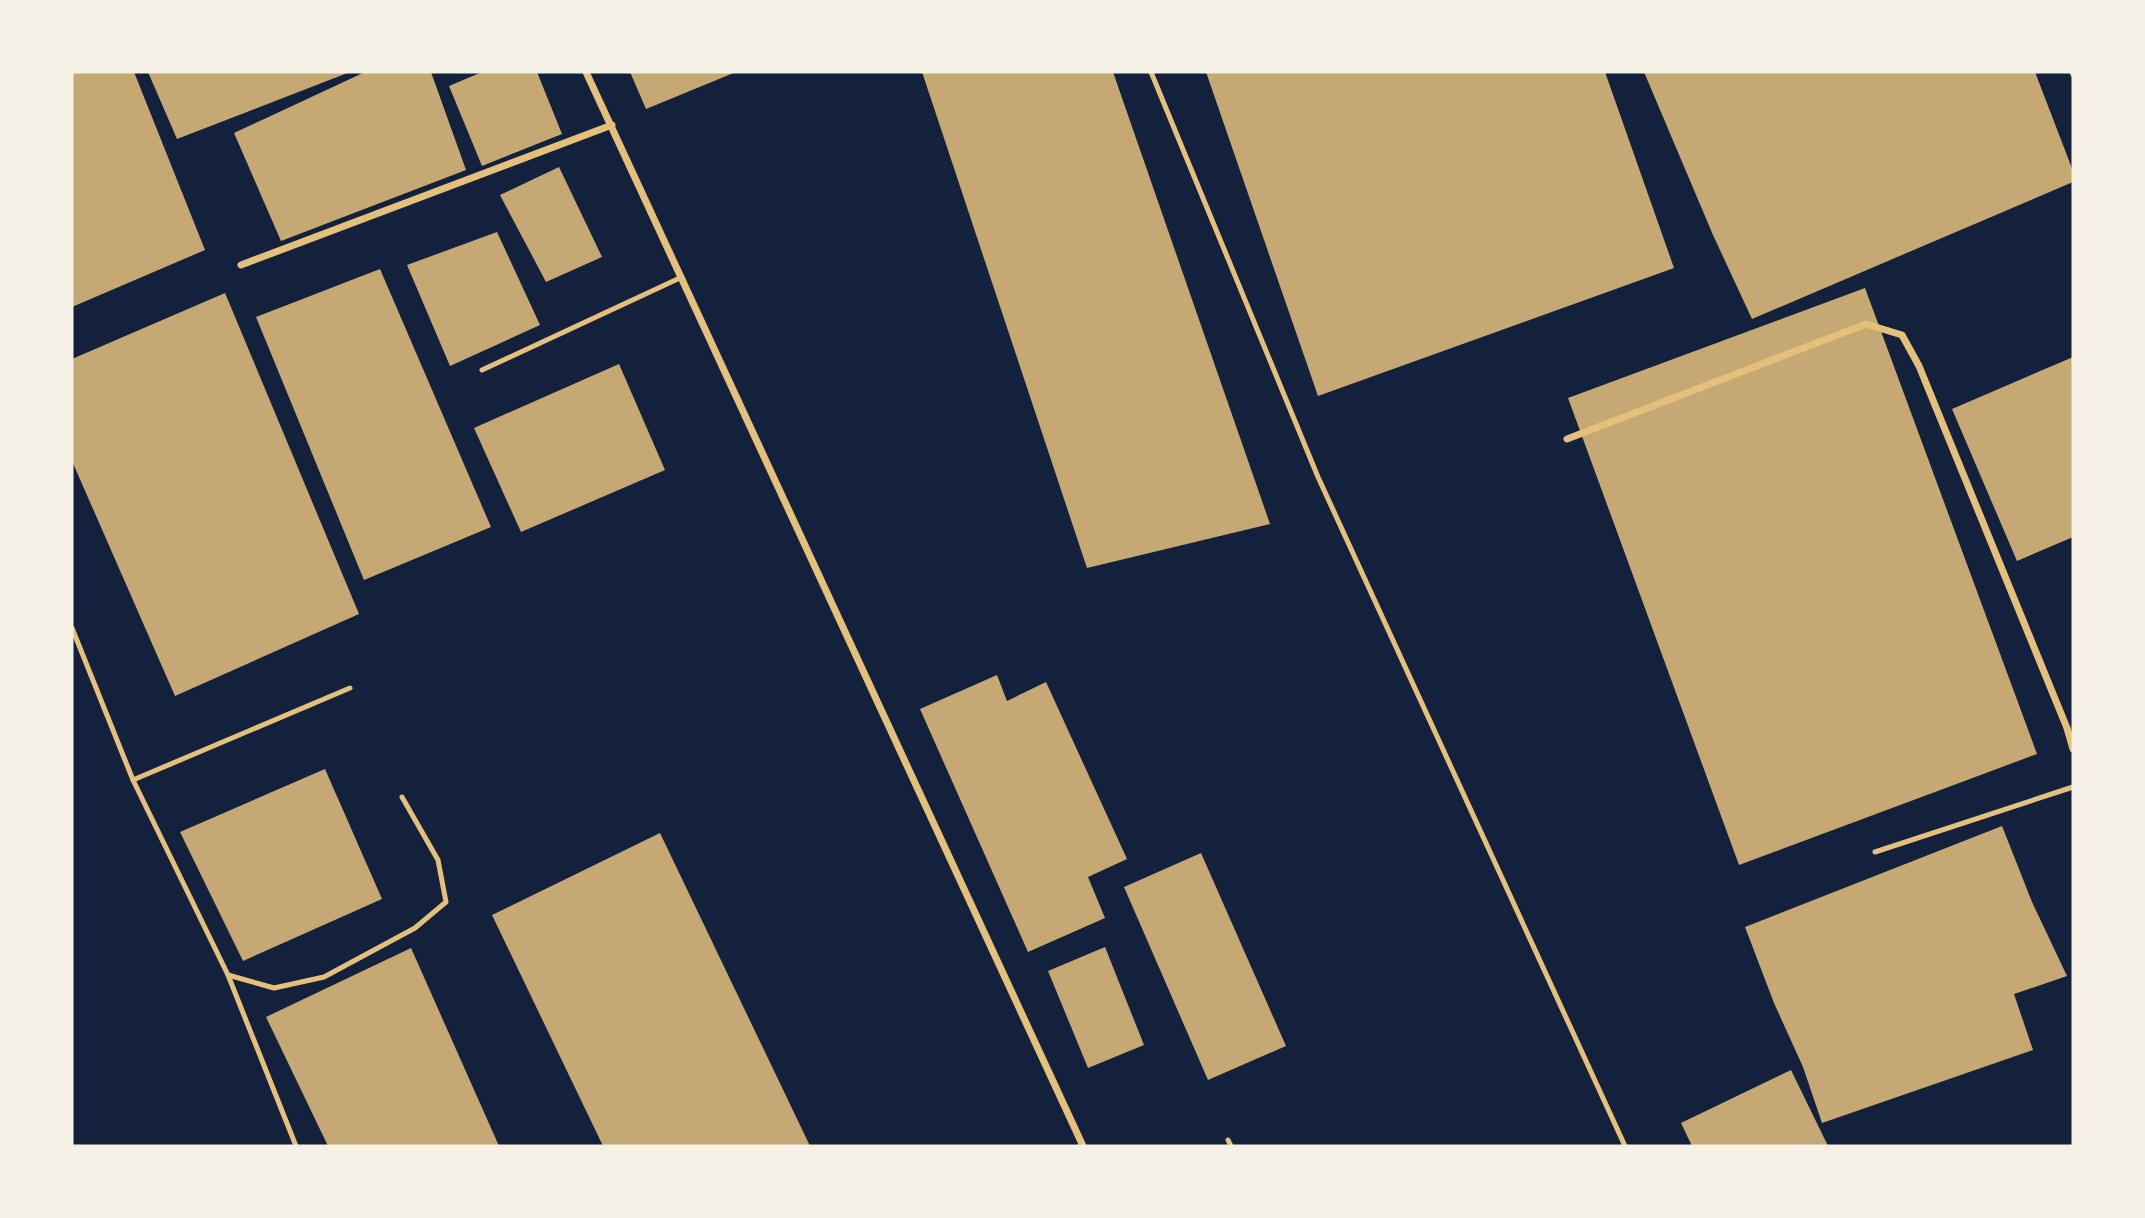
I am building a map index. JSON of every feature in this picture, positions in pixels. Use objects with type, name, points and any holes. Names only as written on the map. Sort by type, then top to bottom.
[{"type":"street","points":[[586,72],[1083,1146]]},
{"type":"street","points":[[241,265],[612,125]]},
{"type":"street","points":[[1567,439],[1866,324],[1902,335],[1919,366],[2067,728],[2073,749]]},
{"type":"lane","points":[[1151,72],[1318,477],[1625,1146]]},
{"type":"lane","points":[[482,370],[682,277]]},
{"type":"lane","points":[[72,628],[133,780],[228,975],[296,1146]]},
{"type":"lane","points":[[133,780],[350,688]]},
{"type":"lane","points":[[1875,852],[2073,787]]},
{"type":"lane","points":[[228,975],[274,988],[324,977],[415,928],[446,902],[438,860],[402,797]]},
{"type":"building","points":[[72,72],[134,72],[205,250],[72,307]]},
{"type":"building","points":[[148,72],[350,72],[177,139]]},
{"type":"building","points":[[365,72],[431,72],[466,170],[281,241],[234,133]]},
{"type":"building","points":[[482,72],[537,72],[562,134],[482,166],[449,86]]},
{"type":"building","points":[[630,72],[736,72],[646,109]]},
{"type":"building","points":[[922,72],[1113,72],[1270,524],[1087,568]]},
{"type":"building","points":[[1206,72],[1605,72],[1674,268],[1318,396]]},
{"type":"building","points":[[1644,72],[2035,72],[2073,171],[2073,182],[1752,319]]},
{"type":"building","points":[[559,167],[602,257],[546,282],[500,195]]},
{"type":"building","points":[[497,232],[540,325],[450,366],[407,265]]},
{"type":"building","points":[[380,269],[491,527],[364,580],[256,317]]},
{"type":"building","points":[[1865,288],[2037,754],[1739,865],[1568,398]]},
{"type":"building","points":[[225,293],[359,614],[175,696],[72,461],[72,359]]},
{"type":"building","points":[[2073,357],[2073,537],[2017,561],[1952,409]]},
{"type":"building","points":[[619,364],[665,470],[521,532],[474,428]]},
{"type":"building","points":[[997,675],[1007,701],[1046,682],[1127,859],[1088,877],[1105,918],[1028,952],[920,709]]},
{"type":"building","points":[[325,769],[382,899],[243,961],[180,832]]},
{"type":"building","points":[[2002,826],[2032,902],[2067,976],[2014,994],[2033,1050],[1822,1123],[1803,1067],[1774,1003],[1745,927]]},
{"type":"building","points":[[660,833],[810,1146],[603,1146],[492,915]]},
{"type":"building","points":[[1201,853],[1286,1046],[1208,1080],[1124,887]]},
{"type":"building","points":[[1105,947],[1144,1045],[1088,1068],[1048,971]]},
{"type":"building","points":[[411,948],[499,1146],[328,1146],[266,1017]]},
{"type":"building","points":[[1791,1070],[1828,1146],[1692,1146],[1681,1123]]}]
